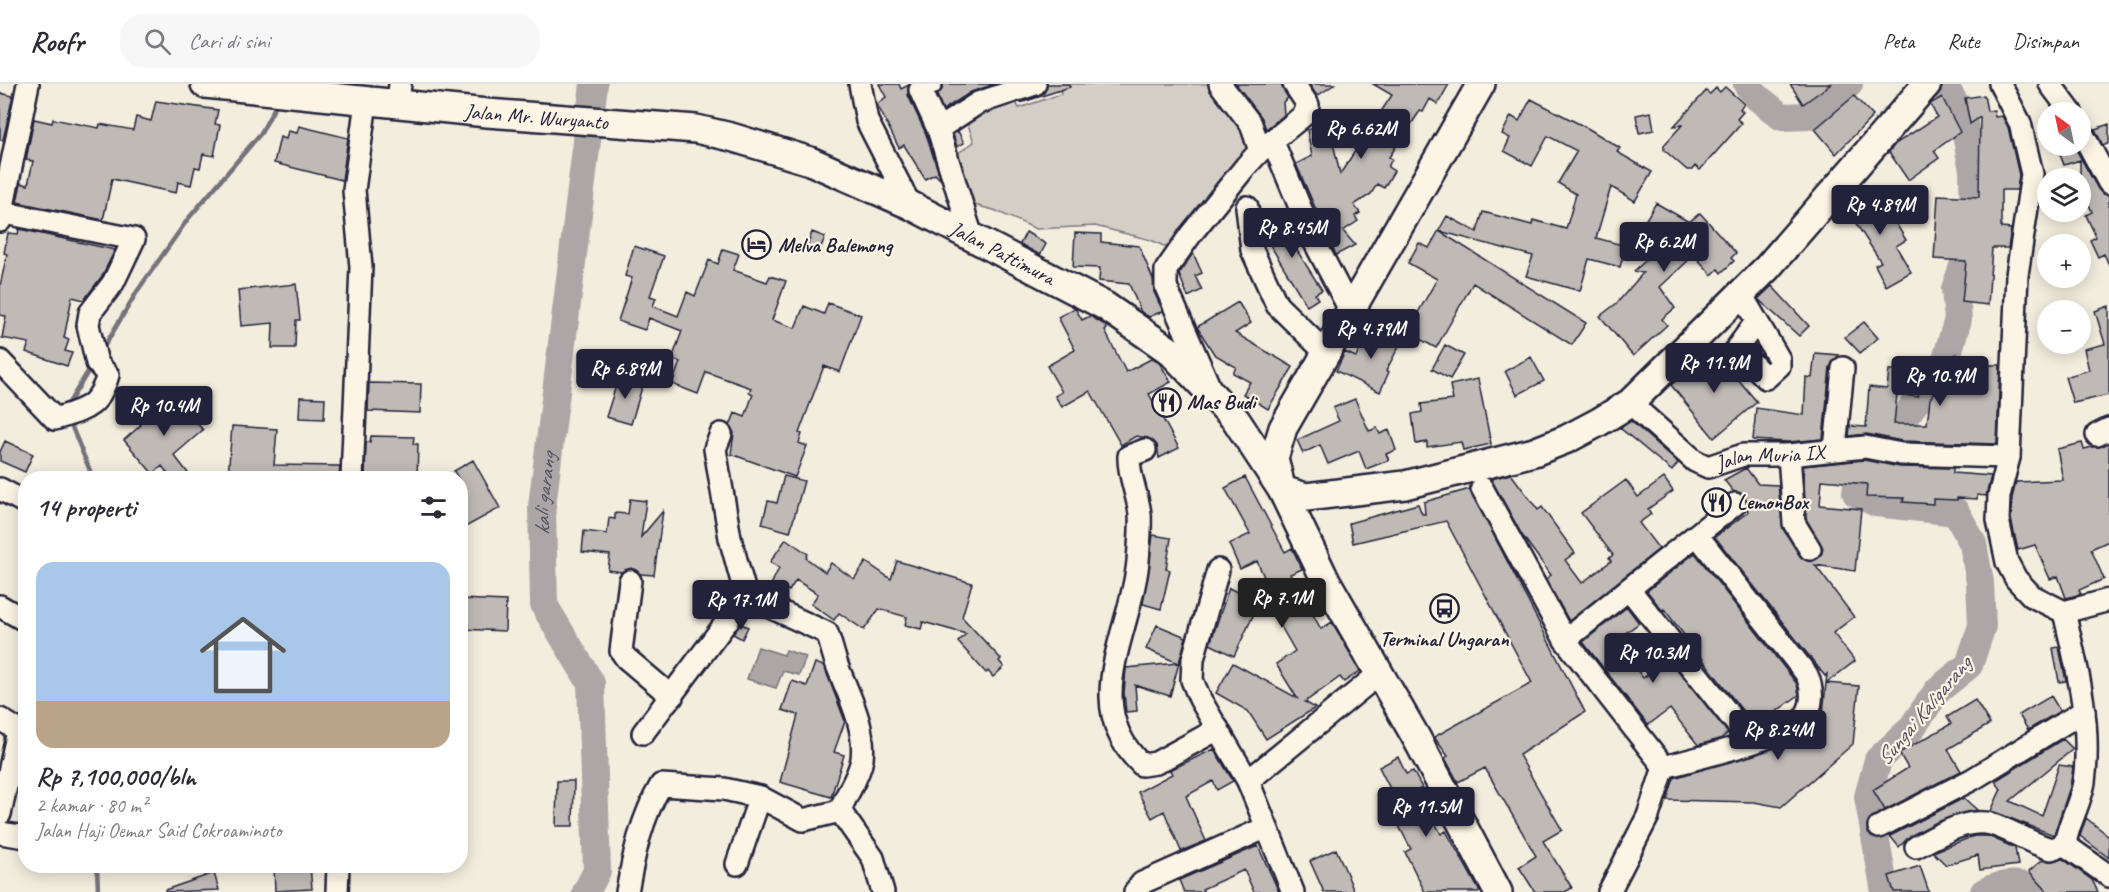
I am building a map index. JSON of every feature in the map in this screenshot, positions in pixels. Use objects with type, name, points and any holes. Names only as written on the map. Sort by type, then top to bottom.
[{"type":"main road","name":"Jalan Mr. Wuryanto","points":[[205,84],[276,88],[314,96],[366,102],[399,94],[487,113],[654,126]]},
{"type":"main road","points":[[1481,84],[1283,428],[1274,458],[1282,490],[1324,577],[1380,673],[1498,892]]},
{"type":"main road","points":[[1282,490],[1306,497],[1405,485],[1556,443],[1630,403],[1741,294],[1820,208],[1924,87]]},
{"type":"main road","name":"Jalan Pattimura","points":[[654,126],[718,134],[810,161],[910,205],[1105,306],[1130,321],[1170,351],[1215,397],[1236,420],[1282,490]]},
{"type":"main road","points":[[1236,420],[1258,432],[1272,433],[1283,428]]},
{"type":"street","points":[[0,361],[55,419],[81,411],[101,397],[108,375],[95,355],[88,325],[90,313],[112,283],[134,239],[1,215],[28,84]]},
{"type":"street","points":[[860,84],[867,121],[910,205]]},
{"type":"street","points":[[931,84],[920,90],[938,129],[972,237]]},
{"type":"street","points":[[938,129],[978,103],[1035,84]]},
{"type":"street","points":[[1220,84],[1267,146],[1351,312]]},
{"type":"street","points":[[1215,397],[1166,287],[1167,270],[1191,234],[1267,146],[1304,115],[1308,105],[1294,84]]},
{"type":"street","points":[[2000,84],[2019,123],[2032,174],[2017,275],[2008,457],[1999,496],[1998,520],[2007,562],[2022,588],[2064,612],[2109,600]]},
{"type":"street","points":[[2050,84],[2064,102]]},
{"type":"street","points":[[352,471],[362,267],[354,190],[366,102]]},
{"type":"street","points":[[2091,149],[2109,183]]},
{"type":"street","points":[[1247,207],[1252,250],[1277,305],[1326,352]]},
{"type":"street","points":[[1741,294],[1756,322]]},
{"type":"street","points":[[1835,449],[1843,368]]},
{"type":"street","name":"Jalan Muria IX","points":[[1630,403],[1695,461],[1708,467],[1720,464],[1733,456],[1789,455],[1864,447],[1901,454],[2008,457]]},
{"type":"street","points":[[721,434],[715,449],[730,538],[746,596]]},
{"type":"street","points":[[1145,450],[1129,456],[1140,516],[1138,563],[1118,643],[1110,687],[1113,721],[1142,765],[1156,763],[1218,729]]},
{"type":"street","points":[[1789,455],[1794,523],[1810,549]]},
{"type":"street","points":[[1482,488],[1565,640],[1664,767]]},
{"type":"street","points":[[0,489],[18,499]]},
{"type":"street","points":[[1565,640],[1735,504]]},
{"type":"street","points":[[1664,767],[1780,733],[1803,719],[1812,696],[1812,685],[1807,675],[1697,535]]},
{"type":"street","points":[[1218,570],[1191,671],[1196,691],[1248,781],[1265,828],[1293,892]]},
{"type":"street","points":[[630,581],[621,651],[626,658],[672,697]]},
{"type":"street","points":[[1629,589],[1751,742]]},
{"type":"street","points":[[643,733],[746,596]]},
{"type":"street","points":[[746,596],[827,633],[837,666],[850,692],[862,745],[858,773],[840,811]]},
{"type":"street","points":[[0,606],[18,616]]},
{"type":"street","points":[[2064,612],[2084,711],[2083,785],[2065,845]]},
{"type":"street","points":[[1248,781],[1380,673]]},
{"type":"street","points":[[1878,827],[1965,784],[2084,711]]},
{"type":"street","points":[[0,719],[18,730]]},
{"type":"street","points":[[0,814],[18,748]]},
{"type":"street","points":[[1609,892],[1648,816],[1664,767]]},
{"type":"street","points":[[627,892],[636,842],[647,809],[661,785],[724,789],[760,797],[803,820],[840,811]]},
{"type":"street","points":[[737,864],[760,797]]},
{"type":"street","points":[[840,811],[873,858],[883,892]]},
{"type":"street","points":[[1916,847],[1970,824],[1989,824],[2051,849],[2065,845]]},
{"type":"street","points":[[1135,892],[1142,883],[1265,828]]},
{"type":"street","points":[[0,833],[18,836]]},
{"type":"street","points":[[2065,845],[2109,876]]},
{"type":"street","points":[[337,892],[338,873]]},
{"type":"shaded area","points":[[1059,84],[1212,84],[1241,121],[1252,146],[1168,248],[1151,240],[1095,226],[1036,229],[994,210],[974,205],[954,156],[974,142],[966,119],[1014,98],[1019,108],[1061,94]]},
{"type":"shaded area","points":[[758,647],[784,655],[786,650],[806,657],[799,675],[783,671],[776,688],[747,679]]},
{"type":"building","points":[[879,84],[899,84],[901,89],[909,85],[908,95],[926,134],[941,180],[935,174],[925,179],[904,145],[899,148],[877,104],[886,97]]},
{"type":"building","points":[[944,84],[995,84],[971,92],[943,110],[937,95]]},
{"type":"building","points":[[1047,84],[1069,84],[1070,87],[1020,103],[1044,93]]},
{"type":"building","points":[[1236,84],[1281,84],[1288,98],[1283,102],[1284,115],[1266,129],[1261,117]]},
{"type":"building","points":[[1309,84],[1335,84],[1317,96]]},
{"type":"building","points":[[1373,84],[1449,84],[1438,104],[1430,99],[1423,112],[1420,111],[1389,157],[1392,159],[1388,167],[1394,171],[1384,188],[1377,184],[1371,194],[1354,205],[1360,213],[1355,216],[1358,221],[1343,231],[1355,245],[1336,255],[1296,164],[1312,156],[1307,130],[1329,125],[1340,174],[1392,95]]},
{"type":"building","points":[[1790,84],[1831,84],[1803,104]]},
{"type":"building","points":[[1725,87],[1744,104],[1740,109],[1743,112],[1737,119],[1742,123],[1700,170],[1695,166],[1692,170],[1687,170],[1664,150],[1664,145],[1682,125],[1674,126],[1706,91],[1710,94],[1716,88],[1720,92]]},
{"type":"building","points":[[0,93],[13,96],[3,140],[0,140]]},
{"type":"building","points":[[1984,95],[1987,111],[1994,110],[1995,117],[2002,116],[2008,127],[2019,175],[2017,190],[2001,190],[2001,228],[2011,229],[2008,248],[1992,248],[1988,305],[1962,302],[1966,261],[1934,259],[1938,195],[1979,197],[1980,117],[1970,124],[1965,98]]},
{"type":"building","points":[[1854,96],[1873,116],[1836,154],[1815,129]]},
{"type":"building","points":[[1942,97],[1960,132],[1934,151],[1939,158],[1908,180],[1889,152],[1895,144],[1937,117],[1930,104]]},
{"type":"building","points":[[1531,99],[1589,129],[1620,148],[1617,152],[1652,172],[1635,201],[1611,187],[1596,238],[1626,246],[1620,267],[1589,259],[1580,291],[1526,276],[1533,256],[1439,231],[1586,323],[1572,345],[1473,283],[1436,348],[1407,332],[1437,279],[1408,263],[1419,243],[1429,248],[1447,216],[1477,232],[1483,212],[1532,225],[1533,220],[1566,229],[1576,194],[1558,183],[1577,151],[1548,136],[1532,166],[1504,151],[1510,138],[1502,134],[1511,116],[1519,121]]},
{"type":"building","points":[[156,101],[218,110],[215,124],[220,125],[214,156],[203,154],[200,168],[195,167],[191,185],[178,182],[176,193],[112,179],[103,220],[17,202],[21,183],[28,185],[33,161],[26,160],[34,119],[52,123],[53,119],[99,128],[100,124],[133,130],[136,117],[151,121]]},
{"type":"building","points":[[1651,112],[1654,130],[1639,133],[1636,115]]},
{"type":"building","points":[[2109,124],[2109,143],[2103,146],[2095,129]]},
{"type":"building","points":[[299,126],[348,138],[342,180],[274,163],[280,137],[286,139],[288,131],[297,133]]},
{"type":"building","points":[[958,131],[964,143],[957,147],[953,134]]},
{"type":"building","points":[[2061,156],[2080,156],[2086,168],[2080,168],[2080,160],[2064,165]]},
{"type":"building","points":[[2091,176],[2098,189],[2109,196],[2109,265],[2104,254],[2098,257],[2091,242],[2091,240],[2096,237],[2089,222],[2092,212]]},
{"type":"building","points":[[1868,190],[1880,210],[1886,207],[1906,240],[1896,246],[1911,272],[1886,286],[1875,265],[1881,262],[1844,205]]},
{"type":"building","points":[[1656,203],[1689,222],[1700,213],[1736,253],[1731,258],[1734,261],[1721,273],[1718,269],[1712,275],[1694,255],[1660,287],[1675,308],[1662,319],[1667,325],[1633,356],[1600,316],[1617,303],[1643,273],[1634,271],[1655,252],[1634,239]]},
{"type":"building","points":[[1283,215],[1295,234],[1289,238],[1322,290],[1315,294],[1318,299],[1307,306],[1263,233],[1262,228]]},
{"type":"building","points":[[19,229],[115,250],[102,276],[84,300],[72,297],[64,338],[69,340],[65,351],[72,353],[67,366],[26,352],[29,343],[2,338],[6,316],[0,315],[0,286],[7,254],[4,253],[8,233],[18,234]]},
{"type":"building","points":[[812,232],[825,237],[819,252],[807,247]]},
{"type":"building","points":[[1026,232],[1046,244],[1040,255],[1020,244]]},
{"type":"building","points":[[1075,233],[1101,234],[1101,242],[1139,246],[1153,279],[1154,292],[1163,311],[1149,317],[1141,312],[1129,284],[1099,281],[1100,268],[1073,267]]},
{"type":"building","points":[[634,246],[664,256],[650,296],[656,298],[653,306],[678,316],[687,292],[695,296],[709,260],[718,264],[723,249],[739,254],[733,270],[767,282],[770,276],[786,281],[772,320],[795,328],[804,306],[824,314],[828,303],[861,315],[840,372],[824,366],[799,433],[802,434],[799,443],[807,446],[795,477],[731,454],[734,433],[730,426],[735,413],[745,417],[753,394],[749,392],[751,388],[706,372],[698,394],[672,384],[680,362],[672,359],[682,331],[649,318],[645,330],[618,321],[632,278],[625,276]]},
{"type":"building","points":[[1193,253],[1202,273],[1195,276],[1202,290],[1188,297],[1179,274]]},
{"type":"building","points":[[296,284],[300,320],[296,320],[295,348],[272,348],[273,323],[241,326],[238,290]]},
{"type":"building","points":[[1772,286],[1809,326],[1799,336],[1758,299]]},
{"type":"building","points":[[1238,302],[1251,323],[1235,333],[1293,367],[1268,409],[1243,394],[1250,382],[1233,373],[1236,367],[1214,354],[1197,327]]},
{"type":"building","points":[[2109,306],[2109,395],[2073,403],[2065,377],[2089,370],[2085,354],[2091,354],[2091,347],[2105,344],[2095,311]]},
{"type":"building","points":[[1075,308],[1082,320],[1090,316],[1105,325],[1107,329],[1105,331],[1126,372],[1153,358],[1160,364],[1171,382],[1149,394],[1179,448],[1159,458],[1157,445],[1148,438],[1136,436],[1121,445],[1090,391],[1062,407],[1055,396],[1062,392],[1047,366],[1075,350],[1058,317]]},
{"type":"building","points":[[1864,322],[1878,338],[1860,353],[1845,337]]},
{"type":"building","points":[[1372,327],[1401,342],[1386,371],[1389,372],[1380,392],[1336,371],[1345,352],[1356,357]]},
{"type":"building","points":[[1445,345],[1464,355],[1450,379],[1432,369]]},
{"type":"building","points":[[1714,350],[1757,402],[1714,438],[1671,385]]},
{"type":"building","points":[[1815,353],[1839,355],[1830,367],[1823,439],[1788,442],[1753,440],[1756,408],[1804,415],[1806,377],[1812,378]]},
{"type":"building","points":[[1956,354],[1988,373],[1988,365],[2000,365],[1997,444],[1902,441],[1867,434],[1849,436],[1850,426],[1866,427],[1869,387],[1887,389],[1889,370],[1920,370],[1918,397],[1897,394],[1894,424],[1927,424],[1930,399]]},
{"type":"building","points":[[1531,357],[1544,381],[1517,395],[1505,371]]},
{"type":"building","points":[[619,376],[643,384],[631,424],[606,417]]},
{"type":"building","points":[[1478,379],[1491,444],[1463,450],[1461,442],[1427,447],[1427,442],[1416,444],[1412,414],[1422,412],[1421,404],[1453,400],[1450,385]]},
{"type":"building","points":[[369,383],[421,384],[420,413],[368,411]]},
{"type":"building","points":[[171,394],[203,430],[174,455],[186,471],[166,471],[162,466],[156,471],[150,471],[124,440],[141,425],[138,422]]},
{"type":"building","points":[[300,397],[325,398],[324,419],[299,418]]},
{"type":"building","points":[[1355,399],[1369,431],[1377,428],[1380,434],[1389,430],[1396,450],[1386,454],[1389,460],[1366,469],[1359,451],[1328,464],[1320,445],[1303,453],[1297,440],[1339,421],[1333,408]]},
{"type":"building","points":[[1631,421],[1678,463],[1672,471],[1620,428]]},
{"type":"building","points":[[232,426],[277,429],[274,465],[340,466],[340,471],[228,471]]},
{"type":"building","points":[[371,436],[414,437],[413,444],[418,444],[417,471],[365,471],[366,442],[370,442]]},
{"type":"building","points":[[5,441],[33,454],[25,471],[23,471],[0,461],[0,452]]},
{"type":"building","points":[[2082,443],[2084,449],[2109,443],[2109,541],[2091,549],[2104,579],[2079,590],[2081,594],[2066,598],[2058,576],[2050,579],[2035,545],[2018,550],[2011,519],[2012,498],[2016,482],[2063,480],[2057,449]]},
{"type":"building","points":[[473,460],[500,508],[468,526],[468,471],[454,471]]},
{"type":"building","points":[[1864,460],[1900,467],[1953,468],[1953,473],[1991,476],[1986,496],[1977,495],[1977,499],[1933,499],[1933,504],[1903,502],[1904,498],[1866,497],[1867,484],[1822,480],[1820,505],[1861,509],[1855,571],[1815,565],[1854,617],[1833,633],[1855,661],[1826,683],[1827,674],[1825,676],[1715,537],[1748,512],[1745,497],[1733,491],[1724,480],[1746,468],[1758,484],[1778,485],[1783,529],[1800,556],[1811,562],[1821,556],[1823,548],[1806,519],[1803,466]]},
{"type":"building","points":[[1511,474],[1538,510],[1542,507],[1575,553],[1565,560],[1582,583],[1611,561],[1609,558],[1613,555],[1581,513],[1626,480],[1638,497],[1664,478],[1673,491],[1648,509],[1651,514],[1639,523],[1659,549],[1569,621],[1546,579],[1551,575],[1522,535],[1491,479]]},
{"type":"building","points":[[784,476],[804,481],[790,532],[762,524],[768,501],[777,503]]},
{"type":"building","points":[[1245,477],[1285,552],[1292,548],[1302,569],[1290,574],[1321,629],[1332,622],[1360,671],[1344,682],[1340,677],[1305,702],[1315,708],[1266,739],[1248,711],[1216,693],[1233,663],[1297,698],[1276,664],[1295,651],[1264,597],[1271,593],[1257,561],[1240,569],[1229,544],[1250,534],[1225,488]]},
{"type":"building","points":[[1470,489],[1585,712],[1519,755],[1562,830],[1543,841],[1572,888],[1565,892],[1535,892],[1519,867],[1536,856],[1485,768],[1458,782],[1445,758],[1448,756],[1434,737],[1532,683],[1446,521],[1353,543],[1349,523],[1418,504],[1422,514],[1425,514],[1424,502]]},
{"type":"building","points":[[630,499],[646,501],[641,537],[663,511],[654,575],[640,574],[631,568],[622,572],[608,570],[610,555],[582,552],[584,531],[607,534],[609,518],[615,519],[615,513],[628,514]]},
{"type":"building","points":[[1153,535],[1171,538],[1166,569],[1170,570],[1161,609],[1143,604]]},
{"type":"building","points":[[786,539],[808,554],[806,558],[825,572],[831,563],[854,579],[866,562],[891,579],[897,561],[972,583],[962,617],[1001,659],[999,661],[1004,667],[993,677],[988,671],[986,673],[958,642],[966,634],[923,622],[921,629],[905,625],[907,617],[879,609],[864,630],[839,613],[834,620],[811,604],[818,594],[796,580],[789,591],[785,589],[781,594],[770,587],[779,568],[770,562]]},
{"type":"building","points":[[1695,553],[1797,684],[1799,695],[1755,727],[1664,609],[1662,610],[1647,591]]},
{"type":"building","points":[[1229,588],[1259,603],[1234,656],[1210,644]]},
{"type":"building","points":[[468,599],[506,601],[505,631],[468,629]]},
{"type":"building","points":[[1627,607],[1639,623],[1615,641],[1643,678],[1669,659],[1728,733],[1720,739],[1698,745],[1670,709],[1648,725],[1583,642]]},
{"type":"building","points":[[741,624],[748,627],[742,639],[733,634]]},
{"type":"building","points":[[1157,625],[1186,637],[1170,696],[1135,685],[1137,711],[1126,712],[1124,693],[1126,668],[1178,663],[1146,649]]},
{"type":"building","points":[[2059,647],[2066,681],[2059,682],[2053,648]]},
{"type":"building","points":[[815,663],[824,666],[845,721],[834,752],[844,755],[831,797],[780,782],[798,715],[782,710],[792,681],[807,686]]},
{"type":"building","points":[[1826,683],[1859,686],[1853,744],[1781,807],[1754,802],[1667,800],[1674,778],[1806,738],[1822,725]]},
{"type":"building","points":[[2051,696],[2060,711],[2028,730],[2019,715]]},
{"type":"building","points":[[1975,700],[1990,724],[1948,749],[1961,771],[1885,810],[1873,790],[1908,768],[1899,753],[1951,724],[1947,717]]},
{"type":"building","points":[[2063,739],[2073,749],[2010,801],[2042,816],[2059,765],[2073,767],[2070,787],[2054,835],[1991,811],[2001,789],[1995,781]]},
{"type":"building","points":[[1214,749],[1233,781],[1217,790],[1213,781],[1186,796],[1206,841],[1181,851],[1164,811],[1152,818],[1138,792],[1172,774],[1170,770]]},
{"type":"building","points":[[1398,757],[1406,774],[1413,771],[1422,788],[1416,791],[1426,812],[1429,811],[1441,834],[1446,831],[1480,892],[1425,892],[1405,852],[1411,849],[1399,826],[1407,822],[1379,767]]},
{"type":"building","points":[[557,781],[574,781],[573,826],[556,826]]},
{"type":"building","points":[[1964,798],[1977,810],[1937,822],[1910,836],[1899,847],[1890,836]]},
{"type":"building","points":[[2086,818],[2109,836],[2109,858],[2080,836]]},
{"type":"building","points":[[1974,836],[1988,836],[2015,848],[2018,865],[1980,870],[1978,855],[1946,865],[1933,852]]},
{"type":"building","points":[[1258,846],[1279,892],[1254,892],[1244,870],[1202,889],[1204,892],[1184,892],[1179,880]]},
{"type":"building","points":[[1336,849],[1354,892],[1324,892],[1310,861]]},
{"type":"building","points":[[2063,859],[2092,880],[2098,892],[2048,892],[2029,871],[2041,861]]},
{"type":"building","points":[[1920,866],[1929,892],[1894,892],[1889,876]]},
{"type":"building","points":[[214,873],[219,890],[166,892],[165,890]]},
{"type":"building","points":[[274,873],[311,873],[312,889],[275,891]]},
{"type":"waterway","name":"kali garang","points":[[586,892],[597,871],[591,683],[544,605],[542,506],[594,84]]},
{"type":"waterway","name":"Sungai Kaligarang","points":[[1747,84],[1758,98],[1782,117],[1809,116],[1849,84]]},
{"type":"waterway","name":"Sungai Kaligarang","points":[[1885,892],[1868,797],[1878,760],[1911,729],[1938,690],[1969,665],[1982,626],[1980,582],[1973,544],[1956,512],[1876,503],[1856,493],[1858,474],[1870,455],[1901,422],[1945,363],[1958,319],[1955,289],[1974,235],[1973,170],[1962,114],[1943,84]]},
{"type":"waterway","points":[[102,350],[138,290],[188,219],[261,133],[278,101]]},
{"type":"waterway","points":[[67,406],[92,365]]},
{"type":"waterway","points":[[69,420],[90,471]]},
{"type":"waterway","points":[[97,873],[98,892]]},
{"type":"waterway","name":"Sungai Kaligarang","points":[[1984,892],[2012,884],[2026,886],[2040,892]]},
{"type":"place","name":"Melva Balemong","points":[[757,245]]},
{"type":"place","name":"Mas Budi","points":[[1166,402]]},
{"type":"place","name":"LemonBox","points":[[1716,502]]},
{"type":"place","name":"Terminal Ungaran","points":[[1444,608]]}]
